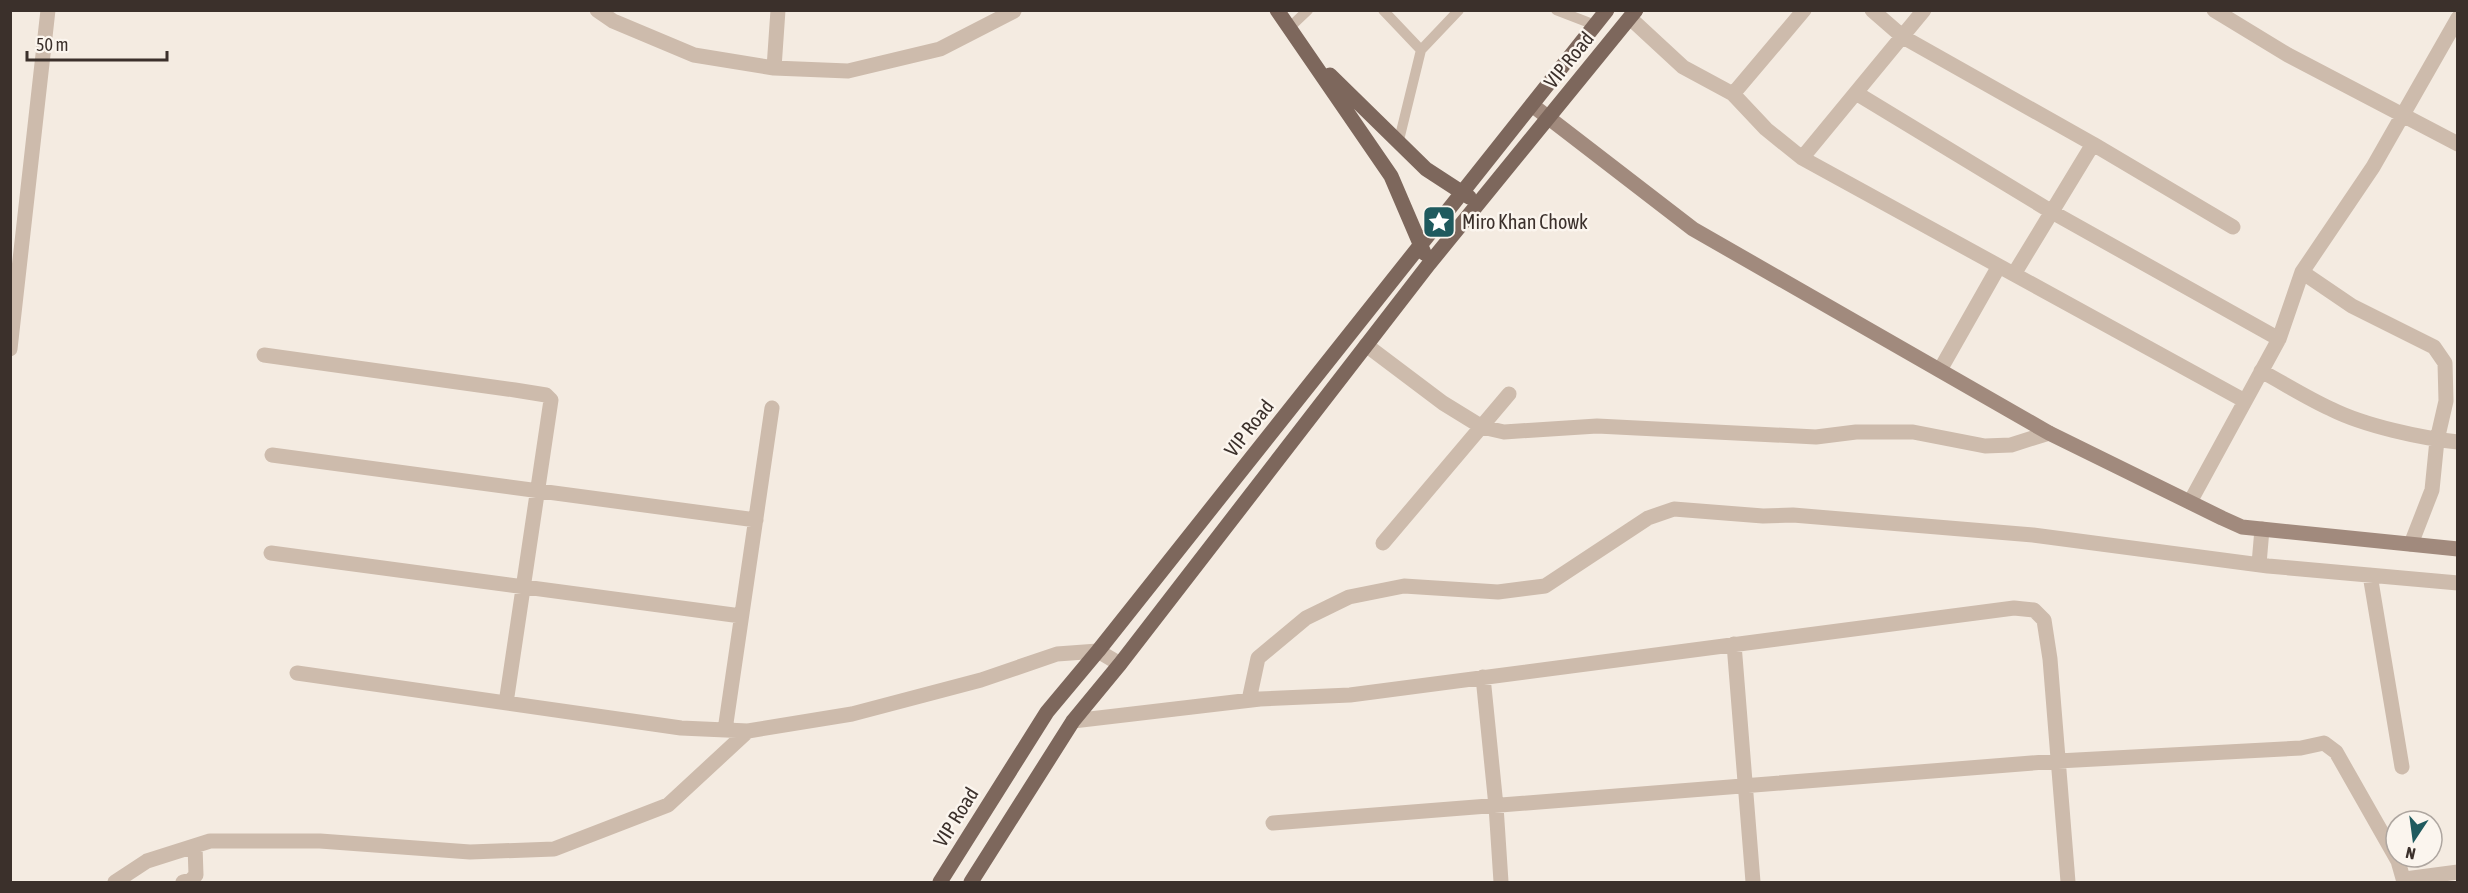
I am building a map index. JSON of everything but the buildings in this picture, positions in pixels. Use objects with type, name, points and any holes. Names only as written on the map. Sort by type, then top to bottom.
[{"type":"main road","points":[[1277,10],[1391,176],[1429,264]]},
{"type":"main road","name":"VIP Road","points":[[940,882],[1047,712],[1098,651],[1607,10]]},
{"type":"main road","name":"VIP Road","points":[[971,882],[1073,721],[1120,664],[1429,264],[1633,14]]},
{"type":"main road","points":[[1300,45],[1398,144],[1426,169],[1478,203]]},
{"type":"main road","points":[[1532,105],[1547,119],[1693,229],[2049,433],[2190,502],[2242,526],[2457,549]]},
{"type":"street","points":[[10,349],[48,10]]},
{"type":"street","points":[[597,10],[613,21],[694,55],[774,68],[848,71],[940,49],[1014,11]]},
{"type":"street","points":[[774,68],[778,10]]},
{"type":"street","points":[[1733,94],[1804,10]]},
{"type":"street","points":[[1872,10],[1903,37],[2093,144],[2233,227]]},
{"type":"street","points":[[1802,158],[1924,10]]},
{"type":"street","points":[[2214,10],[2288,55],[2457,144]]},
{"type":"street","points":[[1633,14],[1683,67],[1733,94],[1766,129],[1802,158],[2245,401]]},
{"type":"street","points":[[2190,502],[2279,339],[2302,272],[2373,166],[2457,18]]},
{"type":"street","points":[[1856,93],[2052,212],[2279,339]]},
{"type":"street","points":[[2014,274],[2093,144]]},
{"type":"street","points":[[1940,370],[1999,266]]},
{"type":"street","points":[[2302,272],[2352,306],[2434,347],[2445,363],[2446,401],[2437,440],[2432,489],[2411,544]]},
{"type":"street","points":[[1366,345],[1443,403],[1482,427],[1504,432],[1597,426],[1816,438],[1856,432],[1913,432],[1985,446],[2011,445],[2049,433]]},
{"type":"street","points":[[264,355],[546,395],[551,400],[552,406],[537,490],[506,703]]},
{"type":"street","points":[[2261,371],[2332,410],[2358,420],[2437,440],[2457,442]]},
{"type":"street","points":[[1383,543],[1509,394]]},
{"type":"street","points":[[725,730],[772,408]]},
{"type":"street","points":[[272,455],[756,520]]},
{"type":"street","points":[[1249,700],[1258,658],[1306,618],[1348,597],[1404,586],[1498,592],[1545,586],[1648,518],[1674,509],[1763,516],[1793,515],[2033,535],[2259,564],[2457,583]]},
{"type":"street","points":[[2259,564],[2262,529]]},
{"type":"street","points":[[271,553],[741,616]]},
{"type":"street","points":[[2370,575],[2402,768]]},
{"type":"street","points":[[1073,721],[1249,700],[1350,695],[2014,608],[2034,610],[2044,620],[2050,659],[2068,882]]},
{"type":"street","points":[[1734,645],[1753,882]]},
{"type":"street","points":[[297,674],[681,728],[748,731],[852,714],[981,680],[1057,654],[1098,651],[1120,664]]},
{"type":"street","points":[[1483,677],[1496,806],[1500,882]]},
{"type":"street","points":[[115,882],[147,861],[210,841],[309,841],[470,852],[554,849],[668,805],[748,731]]},
{"type":"street","points":[[1273,823],[2058,761],[2301,748],[2324,743],[2336,752],[2398,861],[2405,881],[2457,872]]},
{"type":"street","points":[[188,882],[196,875],[195,846]]},
{"type":"lane","points":[[1289,28],[1308,10]]},
{"type":"lane","points":[[1383,10],[1421,50]]},
{"type":"lane","points":[[1398,144],[1421,50],[1459,10]]},
{"type":"lane","points":[[1556,10],[1595,25]]},
{"type":"place","name":"Miro Khan Chowk","points":[[1439,222]]}]
